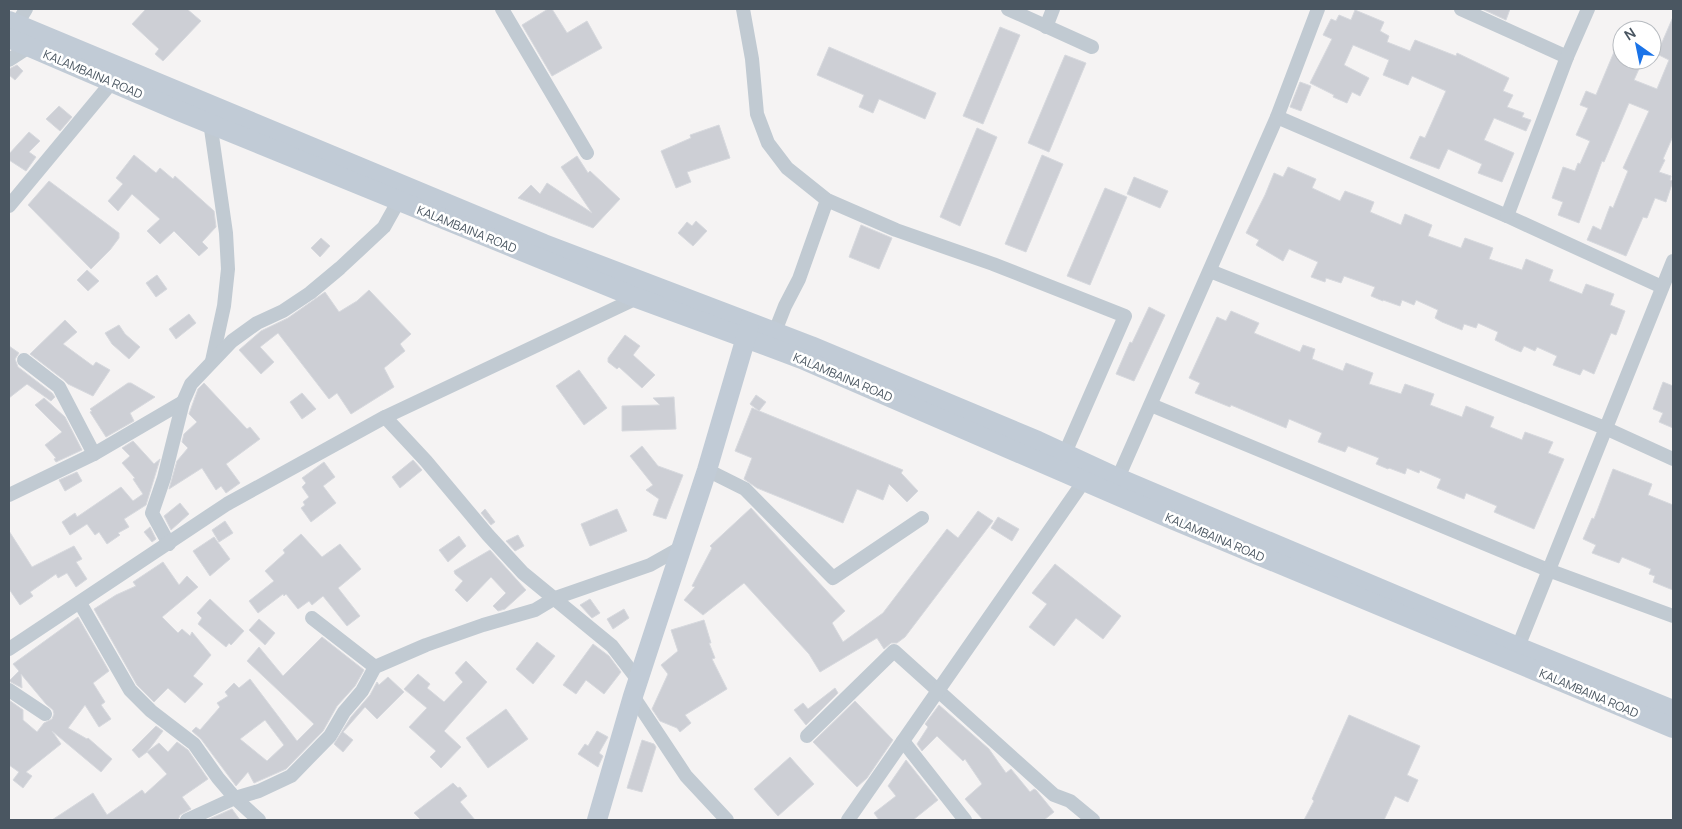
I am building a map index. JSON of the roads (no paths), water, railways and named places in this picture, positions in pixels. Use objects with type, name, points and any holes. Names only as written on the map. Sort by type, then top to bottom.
[{"type":"main road","name":"KALAMBAINA ROAD","points":[[15,23],[29,47],[398,202],[637,298],[772,339],[811,362],[1084,481],[1673,728]]},
{"type":"main road","points":[[15,23],[748,331],[707,470],[636,688],[597,820]]},
{"type":"main road","points":[[772,339],[1064,453],[1118,478],[1518,647],[1673,710]]},
{"type":"street","points":[[502,9],[587,153]]},
{"type":"street","points":[[744,9],[752,59],[757,114],[768,144],[787,168],[827,200],[896,230],[993,264],[1125,316],[1064,453]]},
{"type":"street","points":[[1008,9],[1092,47]]},
{"type":"street","points":[[1046,27],[1053,9]]},
{"type":"street","points":[[1118,478],[1277,117],[1318,9]]},
{"type":"street","points":[[1461,9],[1567,57]]},
{"type":"street","points":[[1507,216],[1567,57],[1588,9]]},
{"type":"street","points":[[9,60],[29,47]]},
{"type":"street","points":[[9,206],[112,82]]},
{"type":"street","points":[[1277,117],[1507,216],[1662,287]]},
{"type":"street","points":[[210,122],[226,233],[228,269],[224,306],[212,362]]},
{"type":"street","points":[[772,339],[799,279],[827,200]]},
{"type":"street","points":[[169,544],[152,513],[164,478],[183,402],[191,384],[232,341],[256,323],[283,311],[310,293],[340,268],[384,227],[398,202]]},
{"type":"street","points":[[1518,647],[1673,261]]},
{"type":"street","points":[[1210,271],[1605,428],[1673,459]]},
{"type":"street","points":[[9,649],[227,504],[385,417],[637,298]]},
{"type":"street","points":[[24,360],[60,387],[94,454]]},
{"type":"street","points":[[9,495],[94,454],[183,402]]},
{"type":"street","points":[[1151,405],[1548,570],[1673,616]]},
{"type":"street","points":[[385,417],[426,461],[488,535],[523,573],[612,646],[686,776],[727,820]]},
{"type":"street","points":[[707,470],[745,489],[833,578],[922,518]]},
{"type":"street","points":[[848,820],[1084,481]]},
{"type":"street","points":[[188,820],[235,798],[259,791],[290,776],[330,736],[344,712],[362,691],[375,667],[426,645],[535,610],[555,598],[650,566],[682,547]]},
{"type":"street","points":[[80,603],[130,690],[151,711],[194,744],[235,798],[259,820]]},
{"type":"street","points":[[312,618],[375,667]]},
{"type":"street","points":[[807,736],[894,651],[1054,795],[1070,801],[1094,820]]},
{"type":"street","points":[[9,690],[45,714]]},
{"type":"street","points":[[903,741],[965,820]]}]
